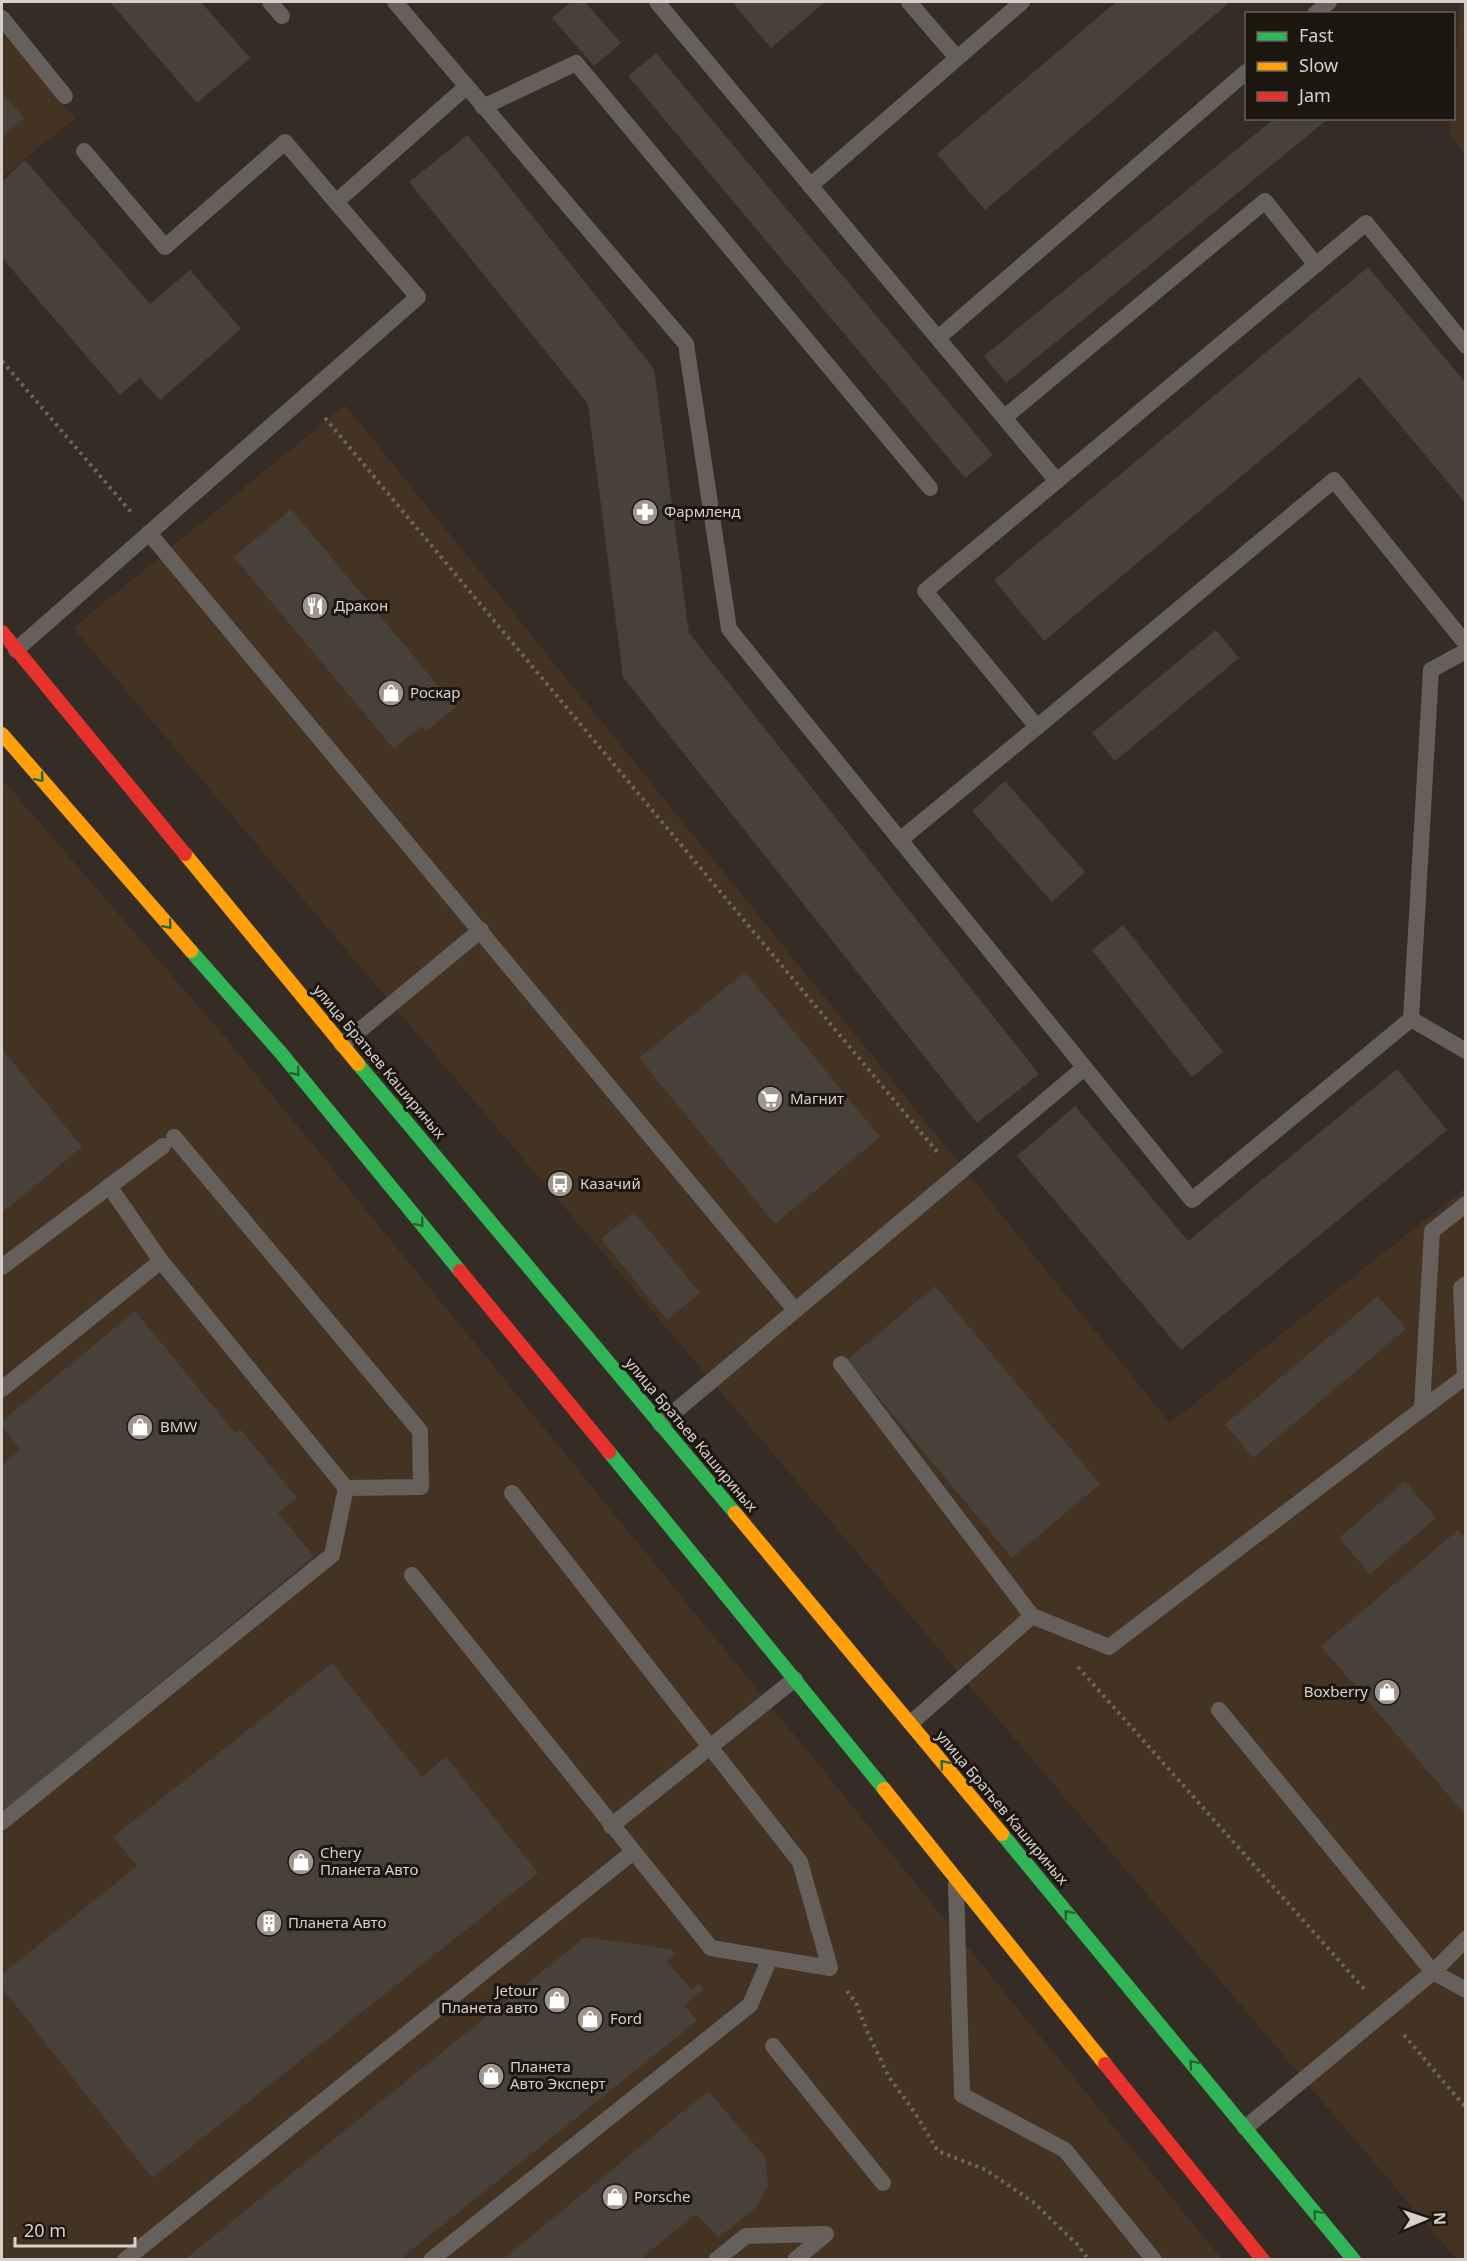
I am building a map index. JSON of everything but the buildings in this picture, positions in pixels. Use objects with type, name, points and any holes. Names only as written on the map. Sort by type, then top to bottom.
[{"type":"main road","name":"улица Братьев Кашириных","points":[[2,632],[342,1045],[911,1724],[1354,2259]]},
{"type":"main road","points":[[2,734],[281,1053],[795,1679],[1263,2259]]},
{"type":"lane","points":[[270,2],[282,16]]},
{"type":"lane","points":[[395,2],[686,344],[729,629],[1192,1200],[1412,1019],[1431,670],[1466,651]]},
{"type":"lane","points":[[657,2],[1057,481]]},
{"type":"lane","points":[[909,2],[957,58]]},
{"type":"lane","points":[[810,186],[1022,2]]},
{"type":"lane","points":[[1317,12],[1329,2]]},
{"type":"lane","points":[[2,18],[65,96]]},
{"type":"lane","points":[[483,107],[576,63],[930,488]]},
{"type":"lane","points":[[939,337],[1245,73]]},
{"type":"lane","points":[[336,202],[466,87]]},
{"type":"lane","points":[[16,650],[418,297],[285,142],[165,247],[84,152]]},
{"type":"lane","points":[[1005,417],[1265,201],[1316,265]]},
{"type":"lane","points":[[1037,727],[925,591],[1366,223],[1466,346]]},
{"type":"lane","points":[[900,840],[1334,480],[1466,644]]},
{"type":"lane","points":[[149,533],[795,1310]]},
{"type":"lane","points":[[342,1045],[481,930]]},
{"type":"lane","points":[[1412,1019],[1466,1051]]},
{"type":"lane","points":[[660,1424],[1084,1068]]},
{"type":"lane","points":[[2,1267],[168,1142],[420,1431],[422,1487],[346,1488]]},
{"type":"lane","points":[[110,1186],[161,1261],[346,1488]]},
{"type":"lane","points":[[1422,1409],[1432,1231],[1466,1204]]},
{"type":"lane","points":[[2,1389],[161,1261]]},
{"type":"lane","points":[[841,1364],[1032,1616],[1109,1647],[1465,1378],[1461,1288],[1466,1284]]},
{"type":"lane","points":[[2,1822],[332,1555],[346,1488]]},
{"type":"lane","points":[[412,1575],[711,1948],[830,1968],[800,1862],[512,1493]]},
{"type":"lane","points":[[911,1724],[1032,1616]]},
{"type":"lane","points":[[611,1826],[795,1679]]},
{"type":"lane","points":[[1220,1710],[1433,1972],[1466,1990]]},
{"type":"lane","points":[[125,2259],[633,1852]]},
{"type":"lane","points":[[955,1878],[962,2095],[1065,2150],[1154,2259]]},
{"type":"lane","points":[[1245,2128],[1433,1972],[1466,1940]]},
{"type":"lane","points":[[431,2259],[750,2005],[770,1958]]},
{"type":"lane","points":[[773,2046],[883,2183]]},
{"type":"lane","points":[[716,2259],[746,2236],[826,2234],[795,2259]]},
{"type":"path","points":[[2,361],[149,533]]},
{"type":"path","points":[[306,395],[956,1175]]},
{"type":"path","points":[[1071,1660],[1384,2011],[1466,2108]]},
{"type":"path","points":[[830,1968],[856,2003],[889,2077],[915,2113],[938,2151],[986,2170],[1033,2202],[1076,2243],[1089,2259]]},
{"type":"shaded area","points":[[1460,2],[1466,2],[1465,154],[1449,133],[1450,120],[1455,120],[1455,68]]},
{"type":"shaded area","points":[[2,28],[75,118],[2,178]]},
{"type":"shaded area","points":[[345,405],[1170,1423],[1465,1188],[1465,2259],[1456,2259],[73,628]]},
{"type":"shaded area","points":[[2,779],[225,1037],[1222,2259],[2,2259]]},
{"type":"traffic: fast","points":[[191,951],[281,1053],[460,1271]]},
{"type":"traffic: fast","points":[[358,1064],[735,1513]]},
{"type":"traffic: fast","points":[[609,1452],[884,1789]]},
{"type":"traffic: fast","points":[[1002,1834],[1354,2260]]},
{"type":"traffic: slow","points":[[2,734],[191,951]]},
{"type":"traffic: slow","points":[[185,854],[358,1064]]},
{"type":"traffic: slow","points":[[735,1513],[1002,1834]]},
{"type":"traffic: slow","points":[[884,1789],[1105,2064]]},
{"type":"traffic: jam","points":[[2,632],[185,854]]},
{"type":"traffic: jam","points":[[460,1271],[609,1452]]},
{"type":"traffic: jam","points":[[1105,2064],[1263,2260]]},
{"type":"place","name":"Фармленд","points":[[645,512]]},
{"type":"place","name":"Дракон","points":[[315,606]]},
{"type":"place","name":"Роскар","points":[[391,693]]},
{"type":"place","name":"Магнит","points":[[770,1099]]},
{"type":"place","name":"Казачий","points":[[560,1184]]},
{"type":"place","name":"BMW","points":[[140,1427]]},
{"type":"place","name":"Boxberry","points":[[1387,1692]]},
{"type":"place","name":"Chery Планета Авто","points":[[301,1862]]},
{"type":"place","name":"Планета Авто","points":[[269,1923]]},
{"type":"place","name":"Jetour Планета авто","points":[[557,2000]]},
{"type":"place","name":"Ford","points":[[590,2019]]},
{"type":"place","name":"Планета Авто Эксперт","points":[[491,2076]]},
{"type":"place","name":"Porsche","points":[[615,2197]]}]
